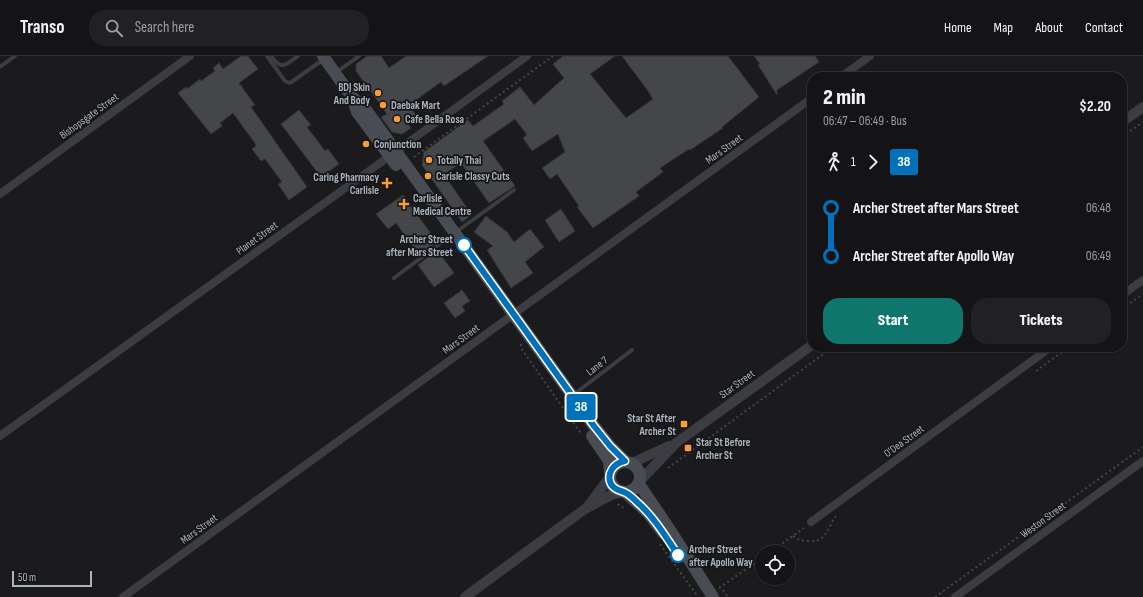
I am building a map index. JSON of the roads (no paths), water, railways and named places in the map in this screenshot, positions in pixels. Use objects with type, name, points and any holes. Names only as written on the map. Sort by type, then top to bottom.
[{"type":"main road","points":[[324,57],[352,97],[357,112],[393,154],[511,317],[610,446],[640,471],[639,483],[631,492],[624,492]]},
{"type":"main road","points":[[511,317],[519,334],[609,461],[613,487],[624,492],[648,513],[711,595]]},
{"type":"main road","points":[[610,474],[616,464],[628,462]]},
{"type":"main road","points":[[639,483],[711,595]]},
{"type":"street","name":"Bishopsgate Street","points":[[0,194],[190,56]]},
{"type":"street","name":"Planet Street","points":[[0,436],[393,154],[526,56]]},
{"type":"street","points":[[848,72],[870,56]]},
{"type":"street","name":"Mars Street","points":[[123,597],[807,102]]},
{"type":"street","points":[[1127,118],[1143,107]]},
{"type":"street","points":[[1127,292],[1143,280]]},
{"type":"street","name":"Star Street","points":[[639,483],[676,443],[807,349]]},
{"type":"street","name":"O'Dea Street","points":[[811,522],[1045,352]]},
{"type":"street","name":"Star Street","points":[[628,462],[676,443]]},
{"type":"street","name":"Weston Street","points":[[955,597],[1143,461]]},
{"type":"street","points":[[585,509],[610,474]]},
{"type":"street","points":[[465,597],[585,509],[611,495],[624,492]]},
{"type":"lane","points":[[0,67],[15,56]]},
{"type":"lane","points":[[267,56],[285,81],[290,83],[324,57]]},
{"type":"lane","points":[[271,56],[280,66],[283,66],[298,56]]},
{"type":"lane","points":[[335,73],[359,56]]},
{"type":"lane","points":[[394,278],[514,190]]},
{"type":"lane","name":"Lane 7","points":[[573,396],[632,350]]},
{"type":"place","name":"BDJ Skin And Body","points":[[378,93]]},
{"type":"place","name":"Daebak Mart","points":[[383,105]]},
{"type":"place","name":"Cafe Bella Rosa","points":[[397,119]]},
{"type":"place","name":"Conjunction","points":[[366,144]]},
{"type":"place","name":"Totally Thai","points":[[429,160]]},
{"type":"place","name":"Carisle Classy Cuts","points":[[428,176]]},
{"type":"place","name":"Caring Pharmacy Carlisle","points":[[387,183]]},
{"type":"place","name":"Carlisle Medical Centre","points":[[404,204]]},
{"type":"place","name":"Archer Street after Mars Street","points":[[464,245]]},
{"type":"place","name":"Star St After Archer St","points":[[684,424]]},
{"type":"place","name":"Star St Before Archer St","points":[[688,448]]},
{"type":"place","name":"Archer Street after Apollo Way","points":[[678,555]]}]
